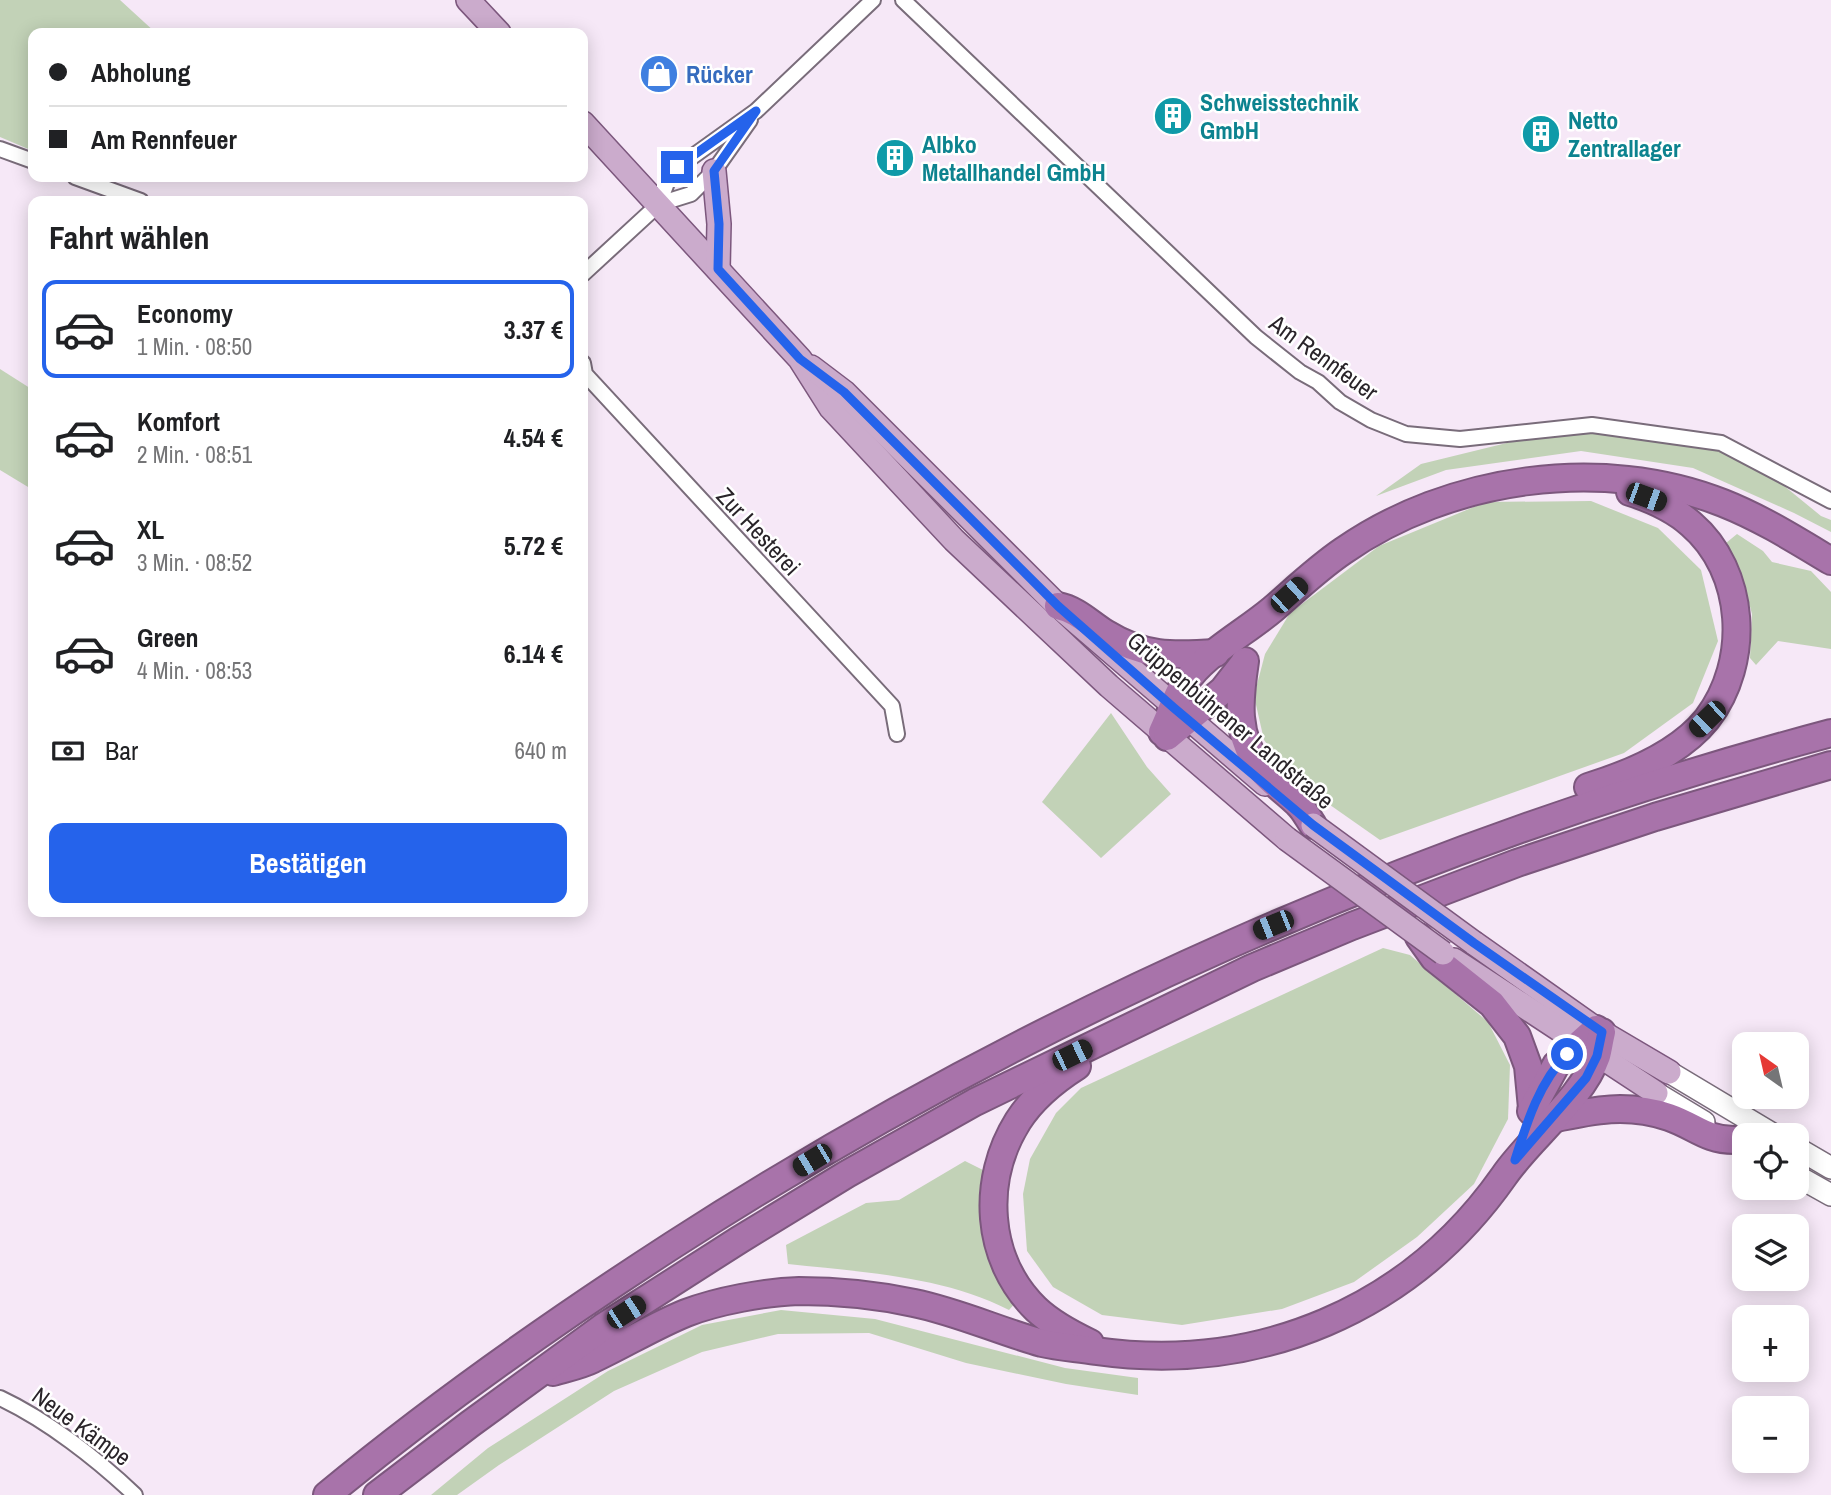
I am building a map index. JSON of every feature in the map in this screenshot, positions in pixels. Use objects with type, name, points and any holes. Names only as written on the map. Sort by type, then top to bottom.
[{"type":"highway","points":[[1181,714],[1190,676],[1344,550],[1382,528],[1438,502],[1489,488],[1570,479],[1627,480],[1672,486],[1724,503],[1831,561]]},
{"type":"highway","points":[[1532,823],[1558,797],[1612,780],[1683,743],[1714,708],[1726,685],[1737,647],[1736,609],[1725,573],[1709,544],[1692,524],[1662,503],[1631,492],[1570,479]]},
{"type":"highway","points":[[1058,606],[1073,609],[1092,625],[1135,649],[1176,656],[1216,653]]},
{"type":"highway","points":[[1165,734],[1181,714],[1223,690],[1245,661],[1271,611]]},
{"type":"highway","points":[[1245,661],[1239,700],[1240,717],[1251,753],[1262,771],[1300,806],[1313,825]]},
{"type":"highway","points":[[327,1495],[456,1395],[587,1301],[723,1213],[950,1080],[1230,943],[1532,823],[1697,771],[1831,733]]},
{"type":"highway","points":[[377,1495],[603,1327],[847,1174],[975,1102],[1252,968],[1340,931],[1517,863],[1655,817],[1831,765]]},
{"type":"highway","points":[[1418,935],[1483,995],[1517,1036],[1542,1114]]},
{"type":"highway","points":[[1107,1352],[1056,1325],[1035,1308],[1006,1267],[995,1237],[993,1210],[1002,1151],[1018,1119],[1061,1076],[1084,1062],[1178,1017],[1193,996]]},
{"type":"highway","points":[[531,1379],[592,1360],[634,1336],[689,1312],[741,1299],[797,1291],[864,1294],[915,1303],[1044,1343],[1156,1356],[1216,1352],[1310,1330],[1350,1312],[1396,1284],[1429,1259],[1482,1204],[1515,1160],[1542,1114],[1556,1065],[1593,1040]]},
{"type":"highway","points":[[1542,1114],[1627,1108],[1668,1117],[1717,1140],[1732,1142]]},
{"type":"main road","points":[[468,0],[494,28]]},
{"type":"main road","name":"Grüppenbührener Landstraße","points":[[588,127],[800,359],[831,408],[954,540],[1165,734],[1287,839],[1418,935]]},
{"type":"main road","points":[[714,171],[719,224],[718,269]]},
{"type":"main road","name":"Grüppenbührener Landstraße","points":[[800,359],[844,392],[1058,606],[1181,714],[1313,825],[1474,943],[1656,1093]]},
{"type":"main road","name":"Grüppenbührener Landstraße","points":[[1438,955],[1593,1040],[1669,1073]]},
{"type":"main road","points":[[1669,1073],[1754,1123]]},
{"type":"main road","points":[[1656,1093],[1732,1138]]},
{"type":"main road","points":[[1809,1155],[1831,1168]]},
{"type":"main road","points":[[1809,1183],[1831,1195]]},
{"type":"street","points":[[659,204],[671,172],[756,111],[873,0]]},
{"type":"street","name":"Am Rennfeuer","points":[[903,0],[1255,337],[1340,401],[1371,420],[1406,434],[1460,439],[1592,425],[1721,443],[1831,501]]},
{"type":"street","points":[[588,269],[659,204],[691,194],[714,171],[756,111]]},
{"type":"street","points":[[0,149],[28,160]]},
{"type":"street","points":[[89,182],[127,196]]},
{"type":"street","name":"Zur Hesterei","points":[[588,377],[892,706],[897,734]]},
{"type":"street","name":"Neue Kämpe","points":[[0,1398],[60,1434],[115,1475],[135,1495]]},
{"type":"green space","points":[[0,0],[120,0],[151,28],[28,28],[28,149],[0,137]]},
{"type":"green space","points":[[0,369],[28,387],[28,487],[0,470]]},
{"type":"green space","points":[[1603,431],[1719,451],[1783,485],[1821,516],[1831,520],[1831,532],[1693,468],[1581,451],[1446,470],[1376,496],[1421,464],[1527,438]]},
{"type":"green space","points":[[1591,501],[1658,528],[1701,570],[1718,641],[1693,703],[1624,753],[1380,840],[1293,779],[1264,740],[1254,696],[1265,654],[1290,613],[1379,546],[1486,502]]},
{"type":"green space","points":[[1737,534],[1763,551],[1772,562],[1811,571],[1831,592],[1831,649],[1778,641],[1756,665],[1750,658],[1752,614],[1740,569],[1726,543]]},
{"type":"green space","points":[[1111,713],[1147,767],[1171,794],[1101,858],[1042,802]]},
{"type":"green space","points":[[1383,948],[1410,955],[1488,1022],[1510,1065],[1508,1119],[1474,1184],[1417,1237],[1354,1282],[1282,1309],[1182,1325],[1102,1315],[1053,1287],[1027,1251],[1023,1194],[1030,1159],[1056,1113],[1081,1088]]},
{"type":"green space","points":[[965,1161],[993,1175],[1018,1300],[1009,1310],[957,1290],[901,1277],[788,1264],[786,1245],[866,1203],[899,1200]]},
{"type":"green space","points":[[781,1310],[875,1319],[1065,1368],[1138,1378],[1138,1395],[1066,1384],[966,1363],[869,1333],[778,1334],[702,1352],[614,1391],[457,1495],[431,1495],[488,1448],[608,1371],[702,1325]]},
{"type":"place","name":"Rücker","points":[[659,74]]},
{"type":"place","name":"Schweisstechnik GmbH","points":[[1173,116]]},
{"type":"place","name":"Netto Zentrallager","points":[[1541,134]]},
{"type":"place","name":"Albko Metallhandel GmbH","points":[[895,158]]},
{"type":"route","points":[[677,167],[756,111],[714,171],[719,224],[718,269],[800,359],[844,392],[1058,606],[1313,825],[1474,943],[1602,1032],[1597,1056],[1586,1078],[1515,1160],[1532,1108],[1556,1065],[1567,1054]]}]
